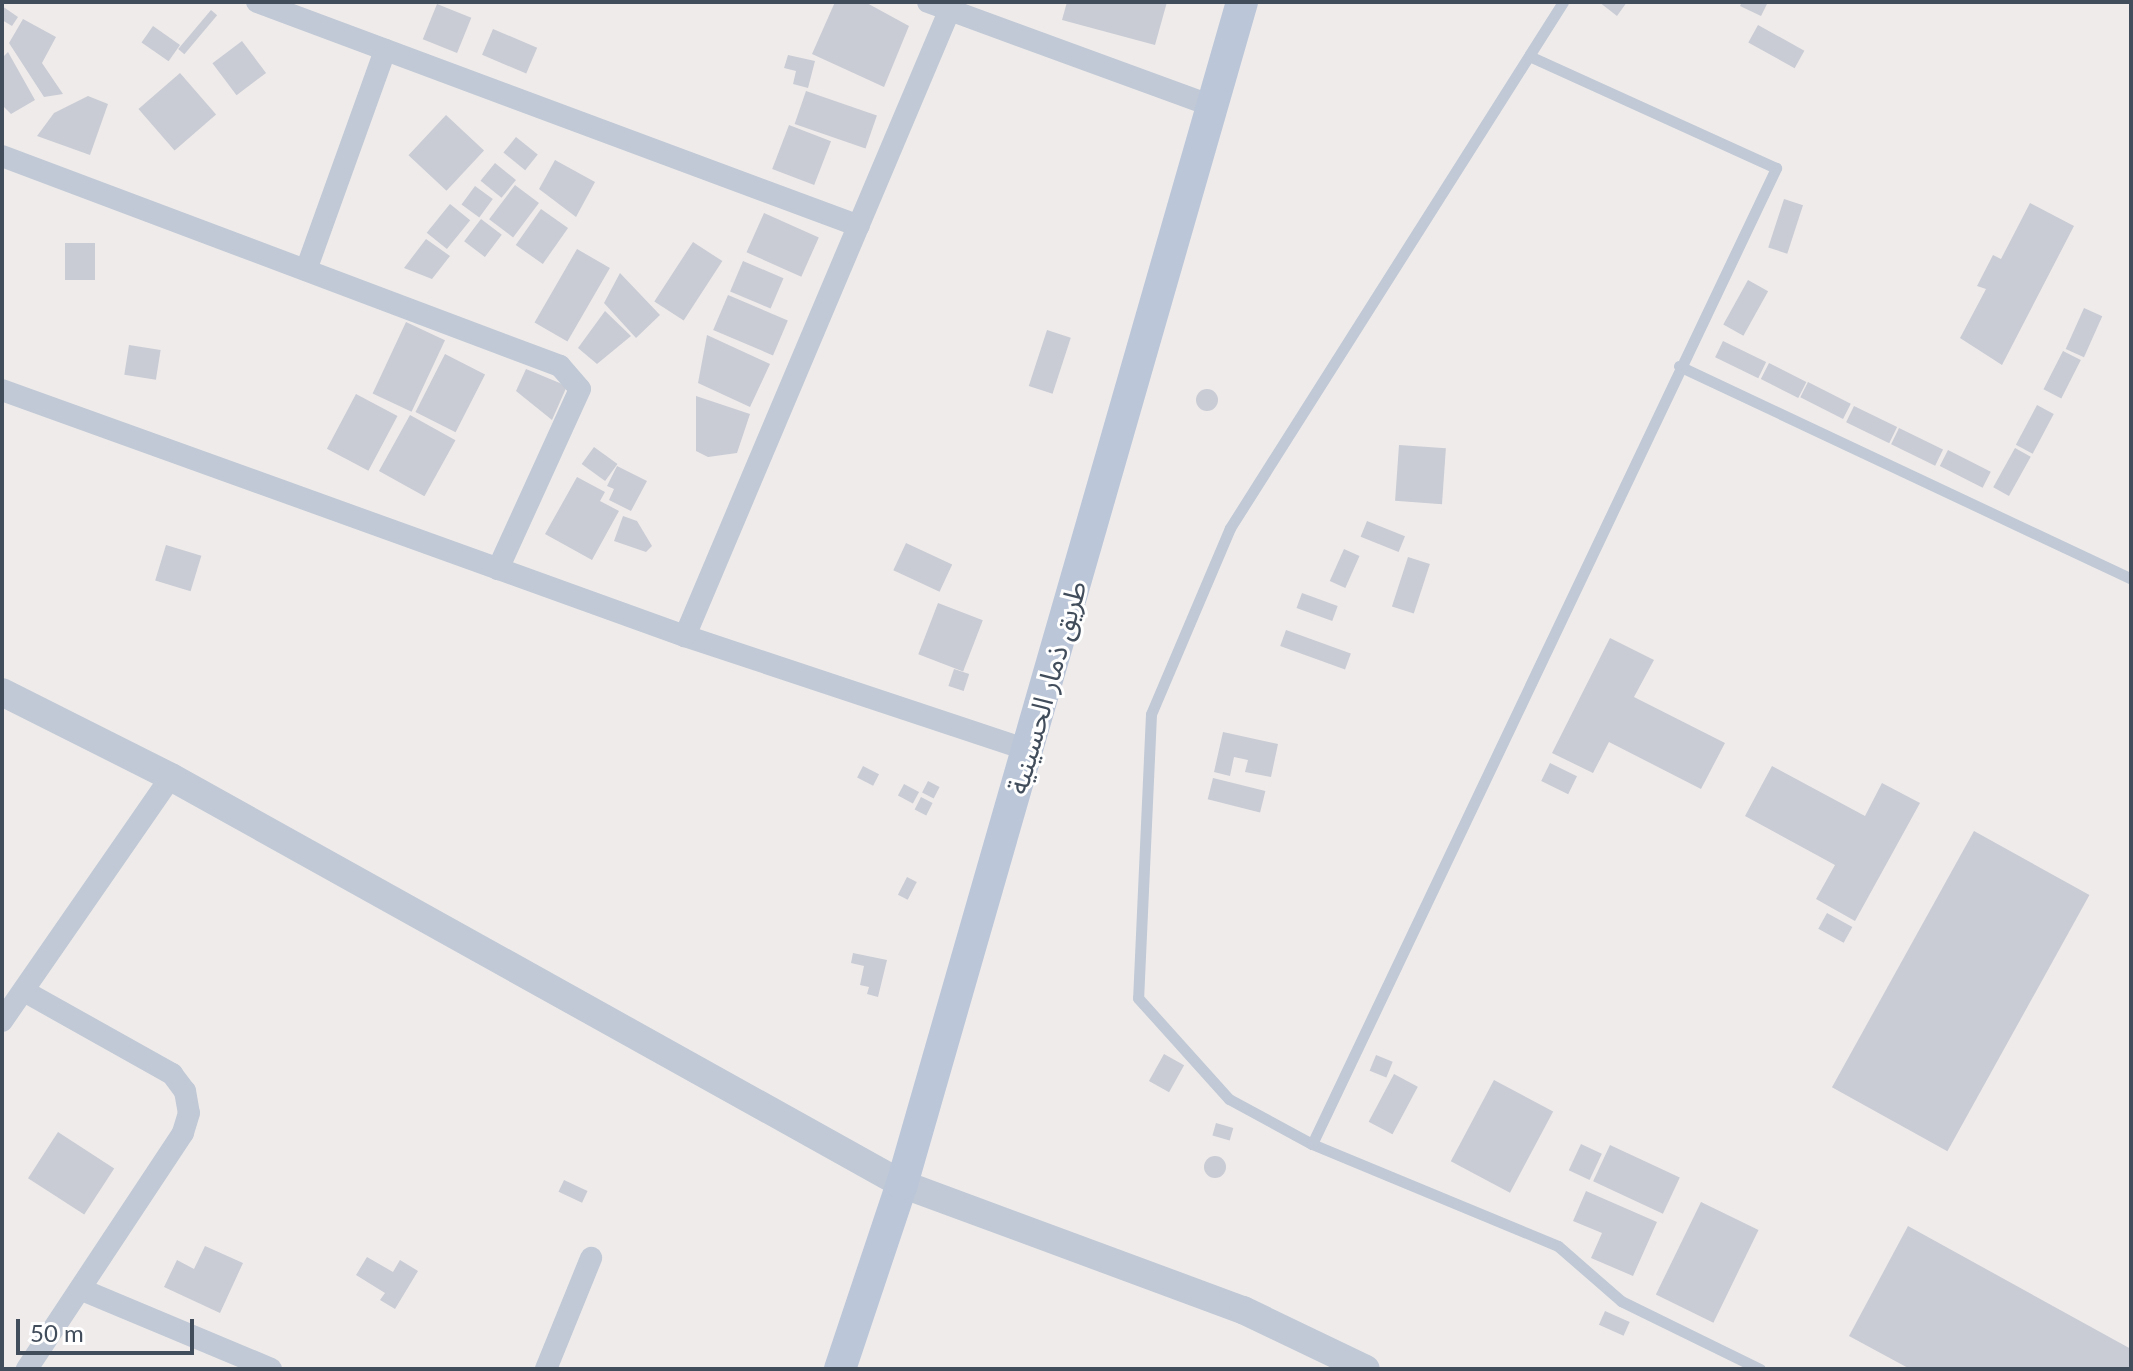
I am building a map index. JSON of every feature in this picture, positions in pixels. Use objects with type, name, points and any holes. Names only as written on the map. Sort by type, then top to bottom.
[{"type":"main road","name":"طريق ذمار الحسينية","points":[[840,1369],[902,1184],[1212,106],[1247,4]]},
{"type":"street","points":[[257,2],[859,226]]},
{"type":"street","points":[[685,636],[859,226],[939,6],[1212,106]]},
{"type":"street","points":[[306,270],[385,50]]},
{"type":"street","points":[[2,156],[560,366],[580,389],[498,569]]},
{"type":"street","points":[[2,390],[685,636],[1028,750]]},
{"type":"street","points":[[2,692],[171,777],[902,1184],[1243,1310],[1366,1369]]},
{"type":"street","points":[[4,1016],[171,777]]},
{"type":"street","points":[[24,991],[172,1074],[188,1102],[183,1133],[27,1369]]},
{"type":"street","points":[[546,1369],[591,1258]]},
{"type":"street","points":[[80,1289],[271,1369]]},
{"type":"lane","points":[[1563,2],[1230,528],[1151,714],[1138,998],[1229,1099],[1312,1144],[1558,1246],[1621,1301],[1760,1369]]},
{"type":"lane","points":[[1312,1144],[1679,366],[1776,168],[1529,56]]},
{"type":"lane","points":[[1679,366],[2131,579]]},
{"type":"building","points":[[835,2],[865,2],[909,26],[884,87],[812,54]]},
{"type":"building","points":[[1067,2],[1167,2],[1155,45],[1062,20]]},
{"type":"building","points":[[1599,2],[1627,2],[1617,16]]},
{"type":"building","points":[[1742,2],[1768,2],[1761,16],[1740,6]]},
{"type":"building","points":[[437,4],[471,18],[457,53],[423,39]]},
{"type":"building","points":[[2,6],[18,17],[12,26],[2,20]]},
{"type":"building","points":[[211,10],[217,15],[184,54],[178,49]]},
{"type":"building","points":[[23,19],[56,37],[42,63],[63,94],[44,97],[9,43]]},
{"type":"building","points":[[1758,25],[1804,51],[1795,68],[1748,42]]},
{"type":"building","points":[[153,26],[180,45],[169,61],[142,42]]},
{"type":"building","points":[[493,29],[537,48],[526,74],[482,55]]},
{"type":"building","points":[[242,41],[266,73],[237,95],[212,63]]},
{"type":"building","points":[[8,52],[35,100],[11,114],[2,105],[2,58]]},
{"type":"building","points":[[788,55],[815,61],[808,88],[793,84],[796,71],[784,68]]},
{"type":"building","points":[[180,73],[216,115],[175,151],[138,109]]},
{"type":"building","points":[[806,91],[877,115],[866,149],[795,124]]},
{"type":"building","points":[[88,96],[108,104],[90,155],[37,136],[54,113]]},
{"type":"building","points":[[446,115],[484,150],[447,191],[408,155]]},
{"type":"building","points":[[789,125],[831,141],[814,185],[772,169]]},
{"type":"building","points":[[516,137],[538,155],[525,170],[503,153]]},
{"type":"building","points":[[555,160],[595,182],[576,217],[539,189]]},
{"type":"building","points":[[495,163],[516,180],[502,198],[481,181]]},
{"type":"building","points":[[515,185],[539,203],[513,237],[489,219]]},
{"type":"building","points":[[475,186],[493,199],[479,218],[461,205]]},
{"type":"building","points":[[1784,199],[1803,205],[1787,254],[1768,248]]},
{"type":"building","points":[[2030,203],[2074,226],[2002,365],[1960,338],[1986,289],[1977,286],[1993,255],[2001,259]]},
{"type":"building","points":[[450,204],[470,220],[447,249],[427,233]]},
{"type":"building","points":[[541,209],[568,228],[543,264],[516,245]]},
{"type":"building","points":[[764,213],[819,237],[801,277],[747,252]]},
{"type":"building","points":[[481,219],[502,235],[485,257],[464,241]]},
{"type":"building","points":[[426,239],[450,256],[432,279],[404,268]]},
{"type":"building","points":[[693,242],[722,261],[684,321],[654,302]]},
{"type":"building","points":[[65,243],[95,243],[95,280],[65,280]]},
{"type":"building","points":[[577,249],[610,268],[567,342],[534,323]]},
{"type":"building","points":[[743,261],[784,278],[771,309],[730,291]]},
{"type":"building","points":[[620,273],[660,315],[636,338],[604,303]]},
{"type":"building","points":[[1748,280],[1768,291],[1743,336],[1723,325]]},
{"type":"building","points":[[728,295],[788,320],[773,355],[713,330]]},
{"type":"building","points":[[2084,308],[2102,316],[2084,357],[2066,349]]},
{"type":"building","points":[[605,311],[631,336],[597,364],[578,348]]},
{"type":"building","points":[[406,322],[445,340],[412,412],[373,394]]},
{"type":"building","points":[[1047,330],[1071,338],[1053,394],[1029,386]]},
{"type":"building","points":[[707,335],[770,364],[750,407],[698,383]]},
{"type":"building","points":[[1723,341],[1766,362],[1758,378],[1715,357]]},
{"type":"building","points":[[129,345],[161,350],[156,380],[124,375]]},
{"type":"building","points":[[2063,351],[2081,360],[2061,398],[2043,389]]},
{"type":"building","points":[[445,354],[485,374],[456,432],[415,412]]},
{"type":"building","points":[[1769,363],[1806,382],[1798,398],[1761,379]]},
{"type":"building","points":[[526,369],[567,386],[552,420],[516,391]]},
{"type":"building","points":[[1808,382],[1851,404],[1843,419],[1800,397]]},
{"type":"building","points":[[1207,389],[1218,400],[1207,411],[1196,400]]},
{"type":"building","points":[[356,394],[397,416],[368,471],[327,449]]},
{"type":"building","points":[[696,396],[750,414],[737,453],[708,457],[696,451]]},
{"type":"building","points":[[2037,405],[2054,414],[2033,454],[2016,445]]},
{"type":"building","points":[[1854,406],[1897,427],[1889,443],[1846,422]]},
{"type":"building","points":[[410,415],[455,440],[424,496],[379,471]]},
{"type":"building","points":[[1899,428],[1943,449],[1935,466],[1891,444]]},
{"type":"building","points":[[1399,445],[1446,448],[1442,504],[1395,501]]},
{"type":"building","points":[[594,447],[617,464],[605,481],[582,464]]},
{"type":"building","points":[[2015,448],[2031,457],[2009,496],[1993,487]]},
{"type":"building","points":[[1948,450],[1991,472],[1983,488],[1940,466]]},
{"type":"building","points":[[617,466],[647,481],[631,511],[609,500],[614,489],[607,486]]},
{"type":"building","points":[[577,477],[605,492],[600,501],[619,511],[592,560],[545,534]]},
{"type":"building","points":[[623,516],[637,521],[652,546],[646,552],[614,541]]},
{"type":"building","points":[[1367,521],[1405,536],[1399,552],[1361,537]]},
{"type":"building","points":[[906,543],[952,565],[940,592],[893,570]]},
{"type":"building","points":[[166,545],[201,556],[191,591],[155,580]]},
{"type":"building","points":[[1344,549],[1360,556],[1345,588],[1330,581]]},
{"type":"building","points":[[1408,557],[1430,564],[1414,614],[1392,606]]},
{"type":"building","points":[[1302,593],[1338,606],[1332,621],[1297,608]]},
{"type":"building","points":[[938,603],[983,620],[963,672],[918,654]]},
{"type":"building","points":[[1286,630],[1351,654],[1345,670],[1280,646]]},
{"type":"building","points":[[1610,638],[1654,660],[1634,697],[1725,743],[1701,789],[1609,742],[1593,773],[1552,753]]},
{"type":"building","points":[[954,669],[969,674],[964,691],[948,686]]},
{"type":"building","points":[[1223,732],[1278,744],[1271,777],[1245,772],[1248,760],[1234,757],[1230,776],[1214,772]]},
{"type":"building","points":[[1550,763],[1577,776],[1568,794],[1541,781]]},
{"type":"building","points":[[863,766],[879,774],[873,786],[857,778]]},
{"type":"building","points":[[1772,766],[1865,816],[1882,783],[1920,803],[1855,921],[1816,899],[1835,865],[1745,816]]},
{"type":"building","points":[[1213,778],[1265,791],[1260,812],[1208,799]]},
{"type":"building","points":[[928,781],[940,787],[934,798],[922,793]]},
{"type":"building","points":[[904,784],[919,792],[913,803],[898,795]]},
{"type":"building","points":[[921,797],[933,803],[926,815],[915,809]]},
{"type":"building","points":[[1974,831],[2089,895],[1947,1151],[1832,1087]]},
{"type":"building","points":[[907,877],[917,882],[908,900],[898,895]]},
{"type":"building","points":[[1827,913],[1852,927],[1844,943],[1818,929]]},
{"type":"building","points":[[853,953],[887,960],[878,997],[867,994],[869,987],[860,985],[864,966],[851,963]]},
{"type":"building","points":[[1164,1054],[1184,1065],[1169,1092],[1149,1081]]},
{"type":"building","points":[[1376,1055],[1393,1062],[1386,1078],[1370,1071]]},
{"type":"building","points":[[1394,1074],[1418,1087],[1392,1134],[1369,1122]]},
{"type":"building","points":[[1494,1080],[1553,1111],[1510,1193],[1451,1161]]},
{"type":"building","points":[[1216,1123],[1233,1128],[1230,1140],[1212,1135]]},
{"type":"building","points":[[58,1132],[114,1168],[84,1215],[28,1178]]},
{"type":"building","points":[[1581,1144],[1602,1154],[1590,1180],[1569,1170]]},
{"type":"building","points":[[1610,1145],[1680,1178],[1663,1214],[1593,1181]]},
{"type":"building","points":[[1215,1156],[1223,1159],[1226,1167],[1223,1175],[1215,1178],[1207,1175],[1204,1167],[1207,1159]]},
{"type":"building","points":[[564,1180],[588,1191],[582,1203],[559,1192]]},
{"type":"building","points":[[1586,1191],[1657,1222],[1633,1276],[1591,1258],[1602,1233],[1573,1221]]},
{"type":"building","points":[[1701,1202],[1759,1230],[1713,1323],[1656,1295]]},
{"type":"building","points":[[1908,1226],[2131,1349],[2131,1369],[1910,1369],[1849,1336]]},
{"type":"building","points":[[205,1246],[243,1263],[220,1313],[164,1287],[177,1260],[194,1269]]},
{"type":"building","points":[[367,1257],[393,1272],[400,1260],[418,1271],[395,1309],[380,1300],[385,1293],[356,1275]]},
{"type":"building","points":[[1605,1311],[1630,1322],[1624,1336],[1599,1325]]}]
